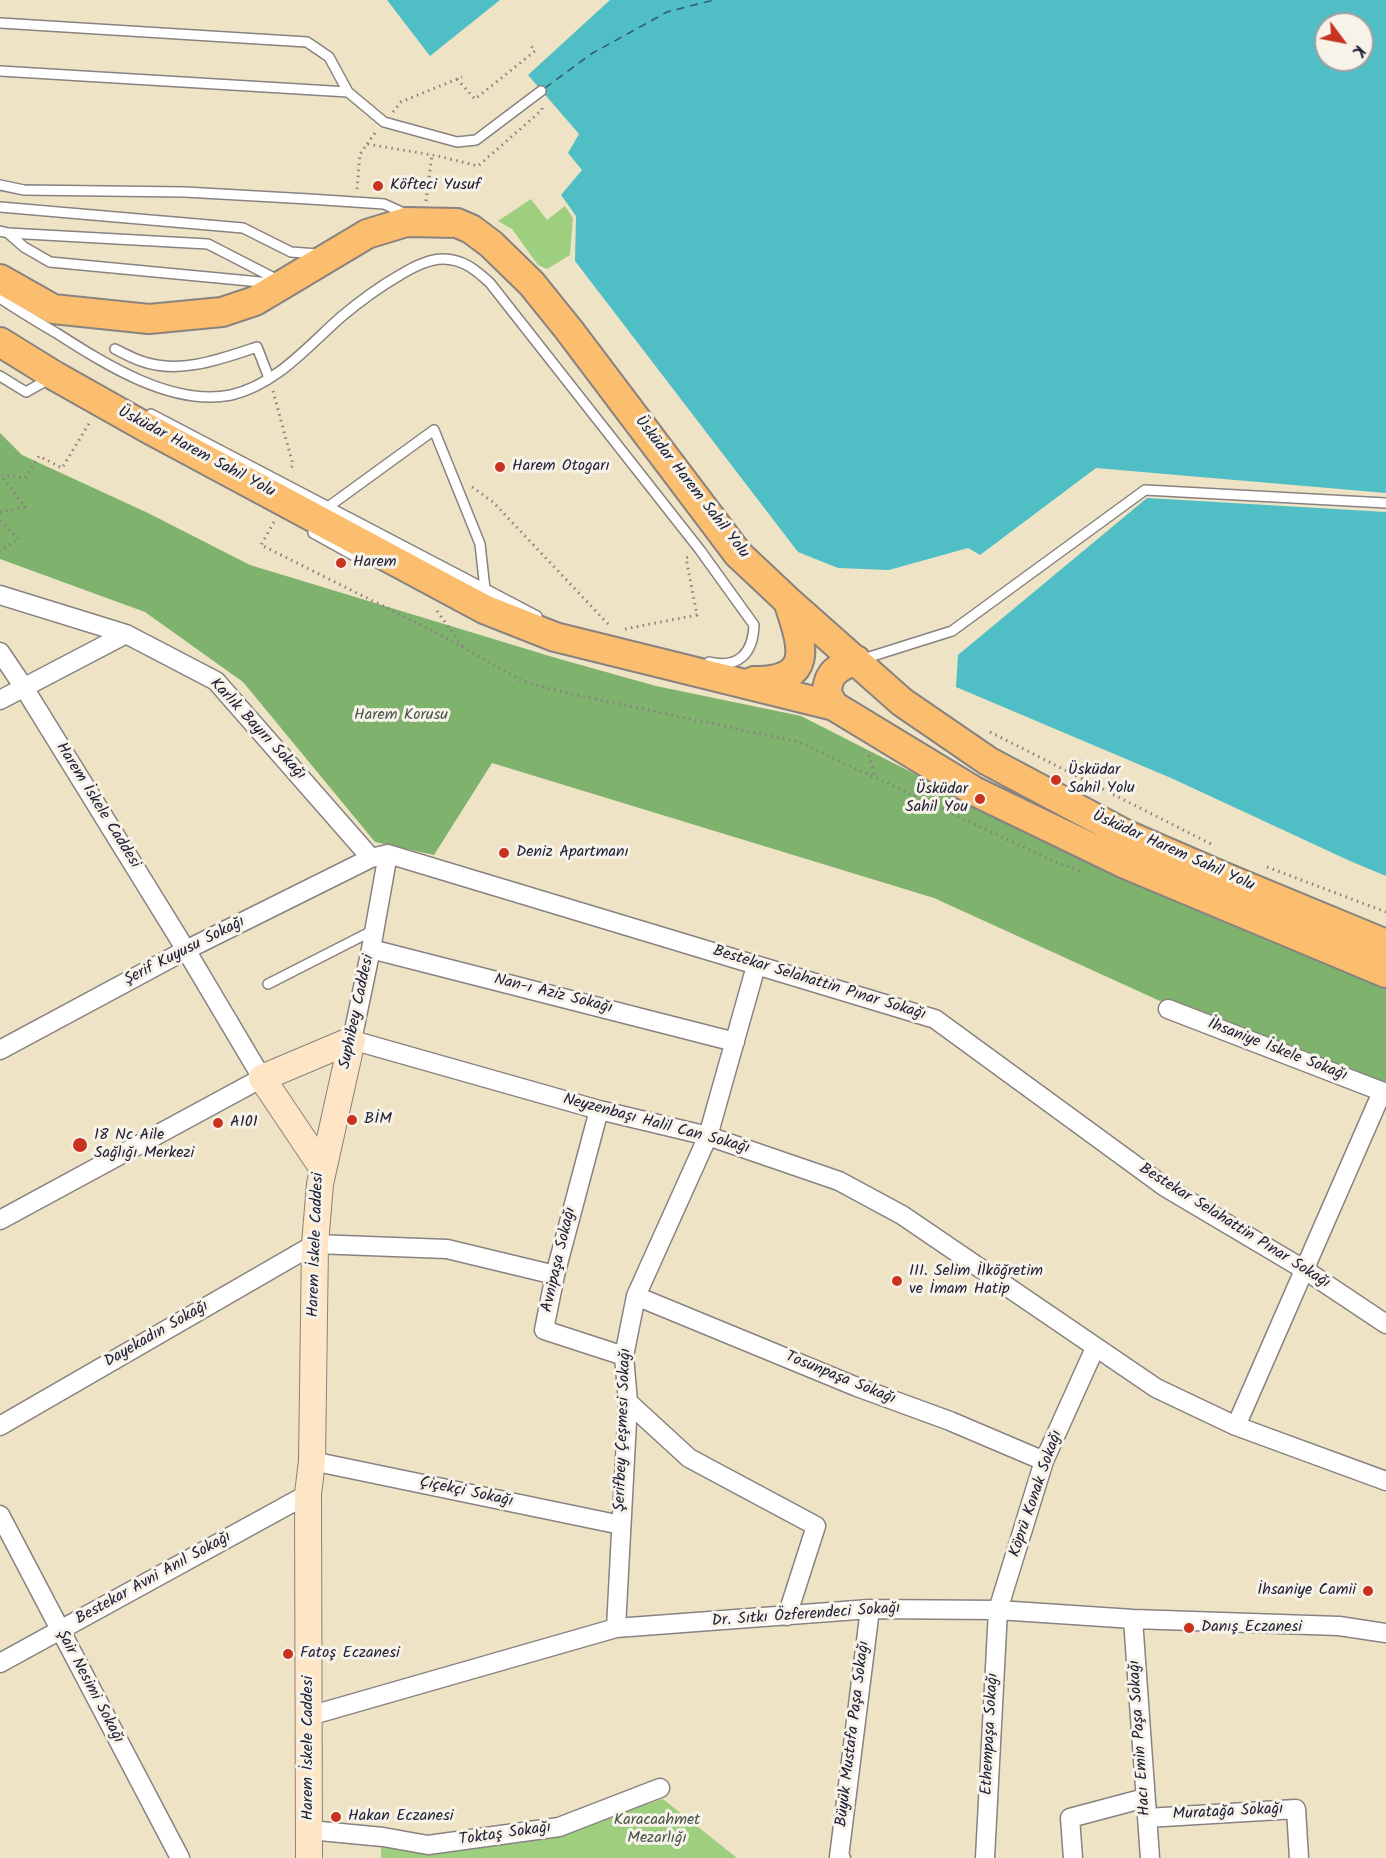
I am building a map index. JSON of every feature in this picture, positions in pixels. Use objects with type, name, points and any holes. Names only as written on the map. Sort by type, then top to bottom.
[{"type":"main road","name":"Üsküdar Harem Sahil Yolu","points":[[0,279],[53,309],[149,319],[222,312],[255,301],[367,234],[406,222],[425,213],[471,229],[491,244],[532,284],[738,554],[902,702],[988,761],[1127,835],[1386,944]]},
{"type":"main road","name":"Üsküdar Harem Sahil Yolu","points":[[11,343],[55,376],[102,403],[279,496],[484,609],[555,637],[834,706],[974,791],[1101,853],[1386,973]]},
{"type":"main road","points":[[737,681],[770,681],[783,678],[799,664],[800,638],[788,601]]},
{"type":"main road","points":[[834,706],[827,694],[829,678],[833,671],[856,660]]},
{"type":"street","name":"Karlık Bayırı Sokağı","points":[[0,595],[126,634],[216,681],[380,856]]},
{"type":"street","points":[[0,700],[126,634]]},
{"type":"street","name":"Harem İskele Caddesi","points":[[0,652],[186,950],[262,1078],[323,1169],[315,1244],[312,1461],[308,1494],[309,1858]]},
{"type":"street","name":"Suphibey Caddesi","points":[[323,1169],[371,949],[380,856]]},
{"type":"street","name":"Şerif Kuyusu Sokağı","points":[[0,1050],[186,950],[380,856]]},
{"type":"street","name":"Bestekar Selahattin Pınar Sokağı","points":[[380,856],[935,1019],[1165,1186],[1305,1270],[1386,1324]]},
{"type":"street","name":"Nan-ı Aziz Sokağı","points":[[371,949],[735,1042]]},
{"type":"street","name":"Şerifbey Çeşmesi Sokağı","points":[[616,1629],[628,1402],[624,1356],[636,1296],[708,1136],[756,966]]},
{"type":"street","name":"İhsaniye İskele Sokağı","points":[[1168,1009],[1384,1093]]},
{"type":"street","points":[[0,1220],[262,1078],[352,1040]]},
{"type":"street","name":"Neyzenbaşı Halil Can Sokağı","points":[[352,1040],[598,1110],[708,1136],[839,1180],[902,1215],[1156,1388],[1236,1426],[1386,1481]]},
{"type":"street","points":[[1236,1426],[1384,1093]]},
{"type":"street","name":"Avnipaşa Sokağı","points":[[598,1110],[555,1275],[544,1330],[624,1356]]},
{"type":"street","points":[[315,1244],[447,1250],[555,1275]]},
{"type":"street","name":"Dayekadın Sokağı","points":[[0,1426],[315,1244]]},
{"type":"street","name":"Tosunpaşa Sokağı","points":[[636,1296],[857,1387],[950,1421],[1044,1461]]},
{"type":"street","name":"Köprü Konak Sokağı","points":[[998,1610],[1044,1461],[1095,1348]]},
{"type":"street","points":[[628,1402],[689,1458],[816,1526],[787,1616]]},
{"type":"street","name":"Çiçekçi Sokağı","points":[[312,1461],[621,1525]]},
{"type":"street","name":"Bestekar Avni Anıl Sokağı","points":[[0,1663],[308,1494]]},
{"type":"street","name":"Şair Nesimi Sokağı","points":[[0,1515],[180,1858]]},
{"type":"street","name":"Dr. Sıtkı Özferendeci Sokağı","points":[[309,1716],[616,1629],[870,1609],[998,1610],[1133,1619],[1340,1626],[1386,1633]]},
{"type":"street","name":"Büyük Mustafa Paşa Sokağı","points":[[842,1858],[839,1857],[870,1609]]},
{"type":"street","name":"Ethempaşa Sokağı","points":[[985,1858],[998,1610]]},
{"type":"street","name":"Hacı Emin Paşa Sokağı","points":[[1133,1619],[1150,1858]]},
{"type":"street","name":"Toktaş Sokağı","points":[[309,1830],[383,1837],[428,1845],[559,1827],[660,1788]]},
{"type":"street","points":[[1073,1858],[1070,1818],[1145,1798]]},
{"type":"street","name":"Muratağa Sokağı","points":[[1147,1818],[1296,1809],[1299,1858]]},
{"type":"lane","points":[[0,23],[307,42],[329,57],[348,92],[384,122],[457,142],[476,140],[542,91]]},
{"type":"lane","points":[[1,72],[348,92]]},
{"type":"lane","points":[[0,185],[24,190],[185,192],[384,204],[425,213]]},
{"type":"lane","points":[[0,207],[243,228],[291,252],[330,256]]},
{"type":"lane","points":[[4,232],[208,244],[286,284]]},
{"type":"lane","points":[[4,232],[50,262],[286,284]]},
{"type":"lane","points":[[0,298],[110,367],[173,391],[201,396],[230,395],[258,385],[284,369],[343,316],[382,285],[429,261],[441,258],[464,263],[477,271],[490,284],[700,550],[754,625],[753,640],[747,654],[735,661],[718,664],[696,659]]},
{"type":"lane","points":[[0,335],[11,343]]},
{"type":"lane","points":[[115,349],[142,362],[164,366],[189,366],[257,347],[270,378]]},
{"type":"lane","points":[[0,376],[26,392],[55,376]]},
{"type":"lane","points":[[146,411],[484,589],[550,621]]},
{"type":"lane","points":[[328,507],[434,430],[480,544],[484,589]]},
{"type":"lane","points":[[856,660],[952,631],[1145,490],[1386,503]]},
{"type":"lane","points":[[268,984],[374,930]]},
{"type":"path","points":[[457,79],[475,99],[535,51],[531,46]]},
{"type":"path","points":[[367,144],[401,102],[462,77]]},
{"type":"path","points":[[425,213],[432,155]]},
{"type":"path","points":[[270,378],[292,465],[261,545],[464,648],[520,680],[554,690],[800,742],[1053,861],[1087,873]]},
{"type":"path","points":[[0,512],[25,507],[1,474],[26,478],[39,456],[62,468],[102,403]]},
{"type":"path","points":[[451,472],[494,502],[615,631],[697,615],[686,558],[700,550]]},
{"type":"path","points":[[0,521],[20,539],[0,551]]},
{"type":"path","points":[[431,603],[464,648]]},
{"type":"path","points":[[983,729],[1217,847]]},
{"type":"path","points":[[867,747],[875,778]]},
{"type":"path","points":[[1258,864],[1386,912]]},
{"type":"green space","points":[[531,199],[547,220],[565,206],[573,218],[570,255],[547,269],[538,265],[512,229],[498,221]]},
{"type":"green space","name":"Harem Korusu","points":[[0,433],[22,455],[148,513],[250,565],[656,686],[801,716],[972,803],[1386,987],[1386,1087],[1160,1001],[934,898],[492,763],[434,855],[375,842],[243,682],[145,612],[0,559]]},
{"type":"green space","name":"Karacaahmet Mezarlığı","points":[[663,1799],[737,1858],[381,1858],[381,1843],[560,1832]]},
{"type":"water","points":[[387,0],[500,0],[430,56]]},
{"type":"water","points":[[610,0],[1386,0],[1386,493],[1096,468],[980,555],[968,548],[889,570],[838,568],[798,552],[575,261],[576,216],[561,195],[582,170],[568,153],[579,134],[528,75]]},
{"type":"water","points":[[1147,498],[1386,512],[1386,876],[1171,778],[956,687],[958,655]]},
{"type":"ferry route","points":[[545,88],[591,54],[667,12],[714,0]]},
{"type":"place","name":"Köfteci Yusuf","points":[[378,186]]},
{"type":"place","name":"Harem Otogarı","points":[[500,467]]},
{"type":"place","name":"Harem","points":[[341,563]]},
{"type":"place","name":"Üsküdar Sahil Yolu","points":[[1056,780]]},
{"type":"place","name":"Üsküdar Sahil You","points":[[980,799]]},
{"type":"place","name":"Deniz Apartmanı","points":[[504,853]]},
{"type":"place","name":"BİM","points":[[352,1120]]},
{"type":"place","name":"A101","points":[[218,1123]]},
{"type":"place","name":"18 Nc Aile Sağlığı Merkezi","points":[[80,1145]]},
{"type":"place","name":"III. Selim İlköğretim ve İmam Hatip","points":[[897,1281]]},
{"type":"place","name":"İhsaniye Camii","points":[[1368,1591]]},
{"type":"place","name":"Danış Eczanesi","points":[[1189,1628]]},
{"type":"place","name":"Fatoş Eczanesi","points":[[288,1654]]},
{"type":"place","name":"Hakan Eczanesi","points":[[336,1817]]}]
